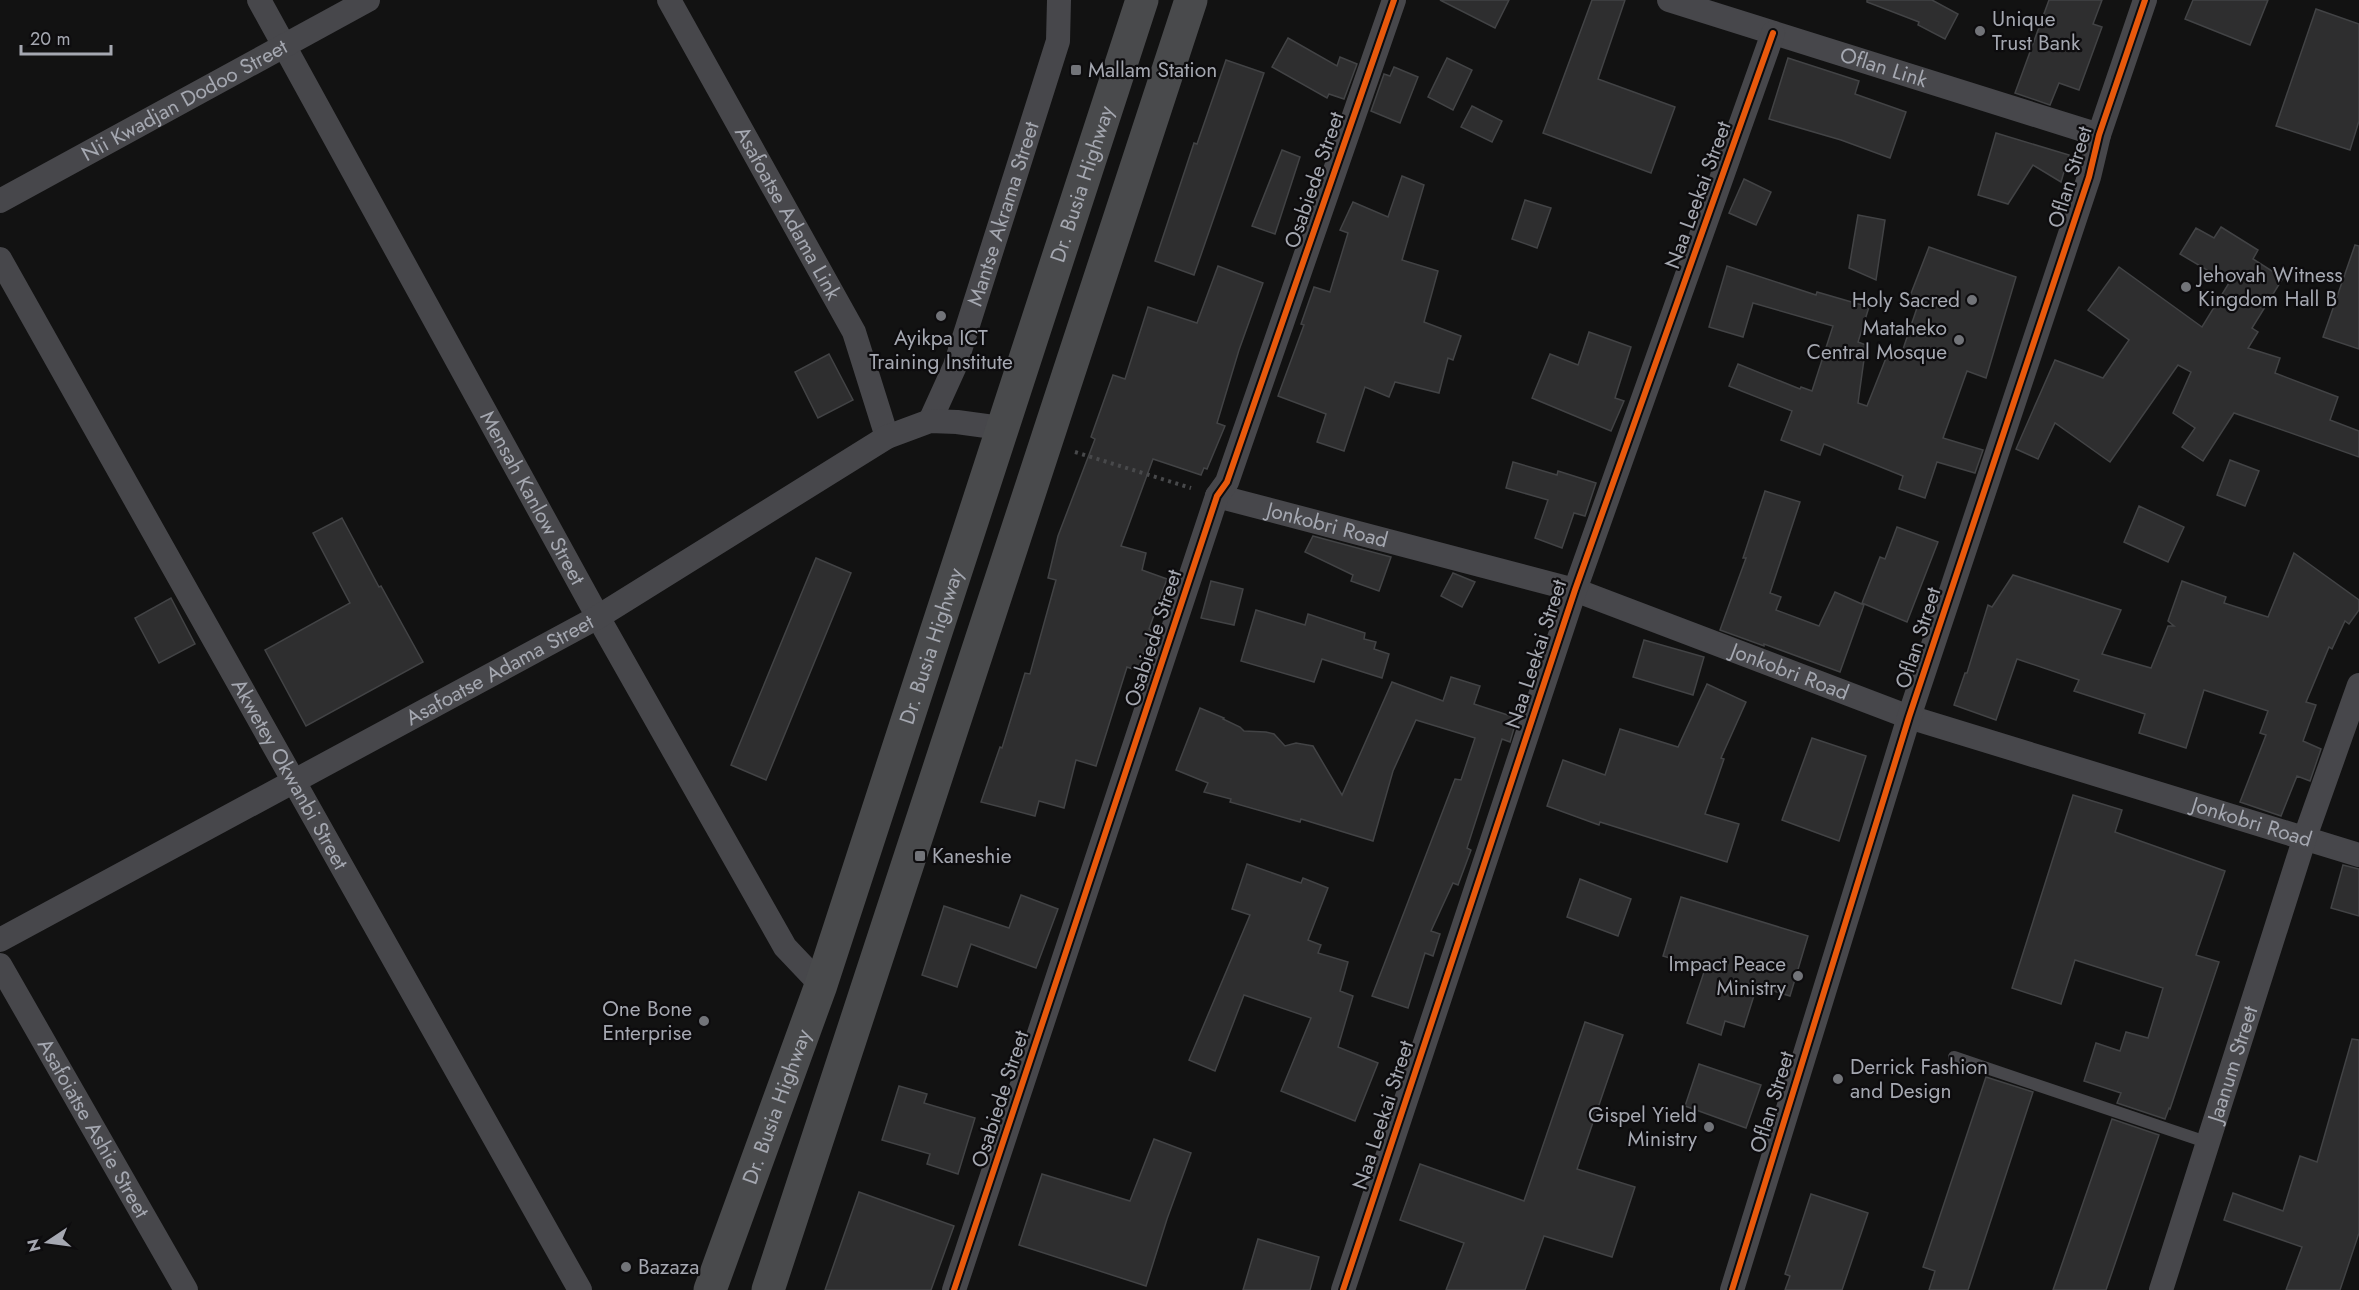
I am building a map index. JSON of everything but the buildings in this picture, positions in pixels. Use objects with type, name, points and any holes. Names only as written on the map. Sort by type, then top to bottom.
[{"type":"highway","name":"Dr. Busia Highway","points":[[710,1290],[821,985],[1142,0]]},
{"type":"highway","points":[[768,1290],[1191,0]]},
{"type":"street","name":"Mensah Kanlow Street","points":[[260,0],[598,617],[785,947],[821,985]]},
{"type":"street","name":"Nii Kwadjan Dodoo Street","points":[[0,201],[283,44],[368,0]]},
{"type":"street","name":"Asafoatse Adama Link","points":[[669,0],[854,332],[887,437]]},
{"type":"street","name":"Mantse Akrama Street","points":[[930,421],[955,366],[1058,41],[1059,0]]},
{"type":"street","name":"Osabiede Street","points":[[954,1290],[1217,496],[1227,482],[1394,0]]},
{"type":"street","name":"Oflan Link","points":[[1669,0],[2099,135]]},
{"type":"street","name":"Oflan Street","points":[[1732,1290],[1909,717],[2089,177],[2099,135],[2145,0]]},
{"type":"street","name":"Naa Leekai Street","points":[[1343,1290],[1575,590],[1773,33]]},
{"type":"street","name":"Akwetey Okwanbi Street","points":[[0,259],[580,1290]]},
{"type":"street","name":"Asafoatse Adama Street","points":[[0,940],[598,617],[887,437],[930,421],[1001,428]]},
{"type":"street","name":"Jonkobri Road","points":[[1217,496],[1575,590],[1909,717],[2359,855]]},
{"type":"street","name":"Jaanum Street","points":[[2161,1290],[2305,837],[2359,685]]},
{"type":"street","name":"Asafoiatse Ashie Street","points":[[0,965],[186,1290]]},
{"type":"lane","points":[[1954,1057],[2209,1143]]},
{"type":"path","points":[[1065,450],[1217,496]]},
{"type":"cycle path","points":[[954,1290],[1217,496],[1227,482],[1394,0]]},
{"type":"cycle path","points":[[1732,1290],[1909,717],[2089,177],[2099,135],[2145,0]]},
{"type":"cycle path","points":[[1343,1290],[1575,590],[1773,33]]},
{"type":"place","name":"Unique Trust Bank","points":[[1980,31]]},
{"type":"place","name":"Mallam Station","points":[[1076,70]]},
{"type":"place","name":"Jehovah Witness Kingdom Hall B","points":[[2186,287]]},
{"type":"place","name":"Holy Sacred","points":[[1972,300]]},
{"type":"place","name":"Ayikpa ICT Training Institute","points":[[941,316]]},
{"type":"place","name":"Mataheko Central Mosque","points":[[1959,340]]},
{"type":"place","name":"Kaneshie","points":[[920,856]]},
{"type":"place","name":"Impact Peace Ministry","points":[[1798,976]]},
{"type":"place","name":"One Bone Enterprise","points":[[704,1021]]},
{"type":"place","name":"Derrick Fashion and Design","points":[[1838,1079]]},
{"type":"place","name":"Gispel Yield Ministry","points":[[1709,1127]]},
{"type":"place","name":"Bazaza","points":[[626,1267]]}]
